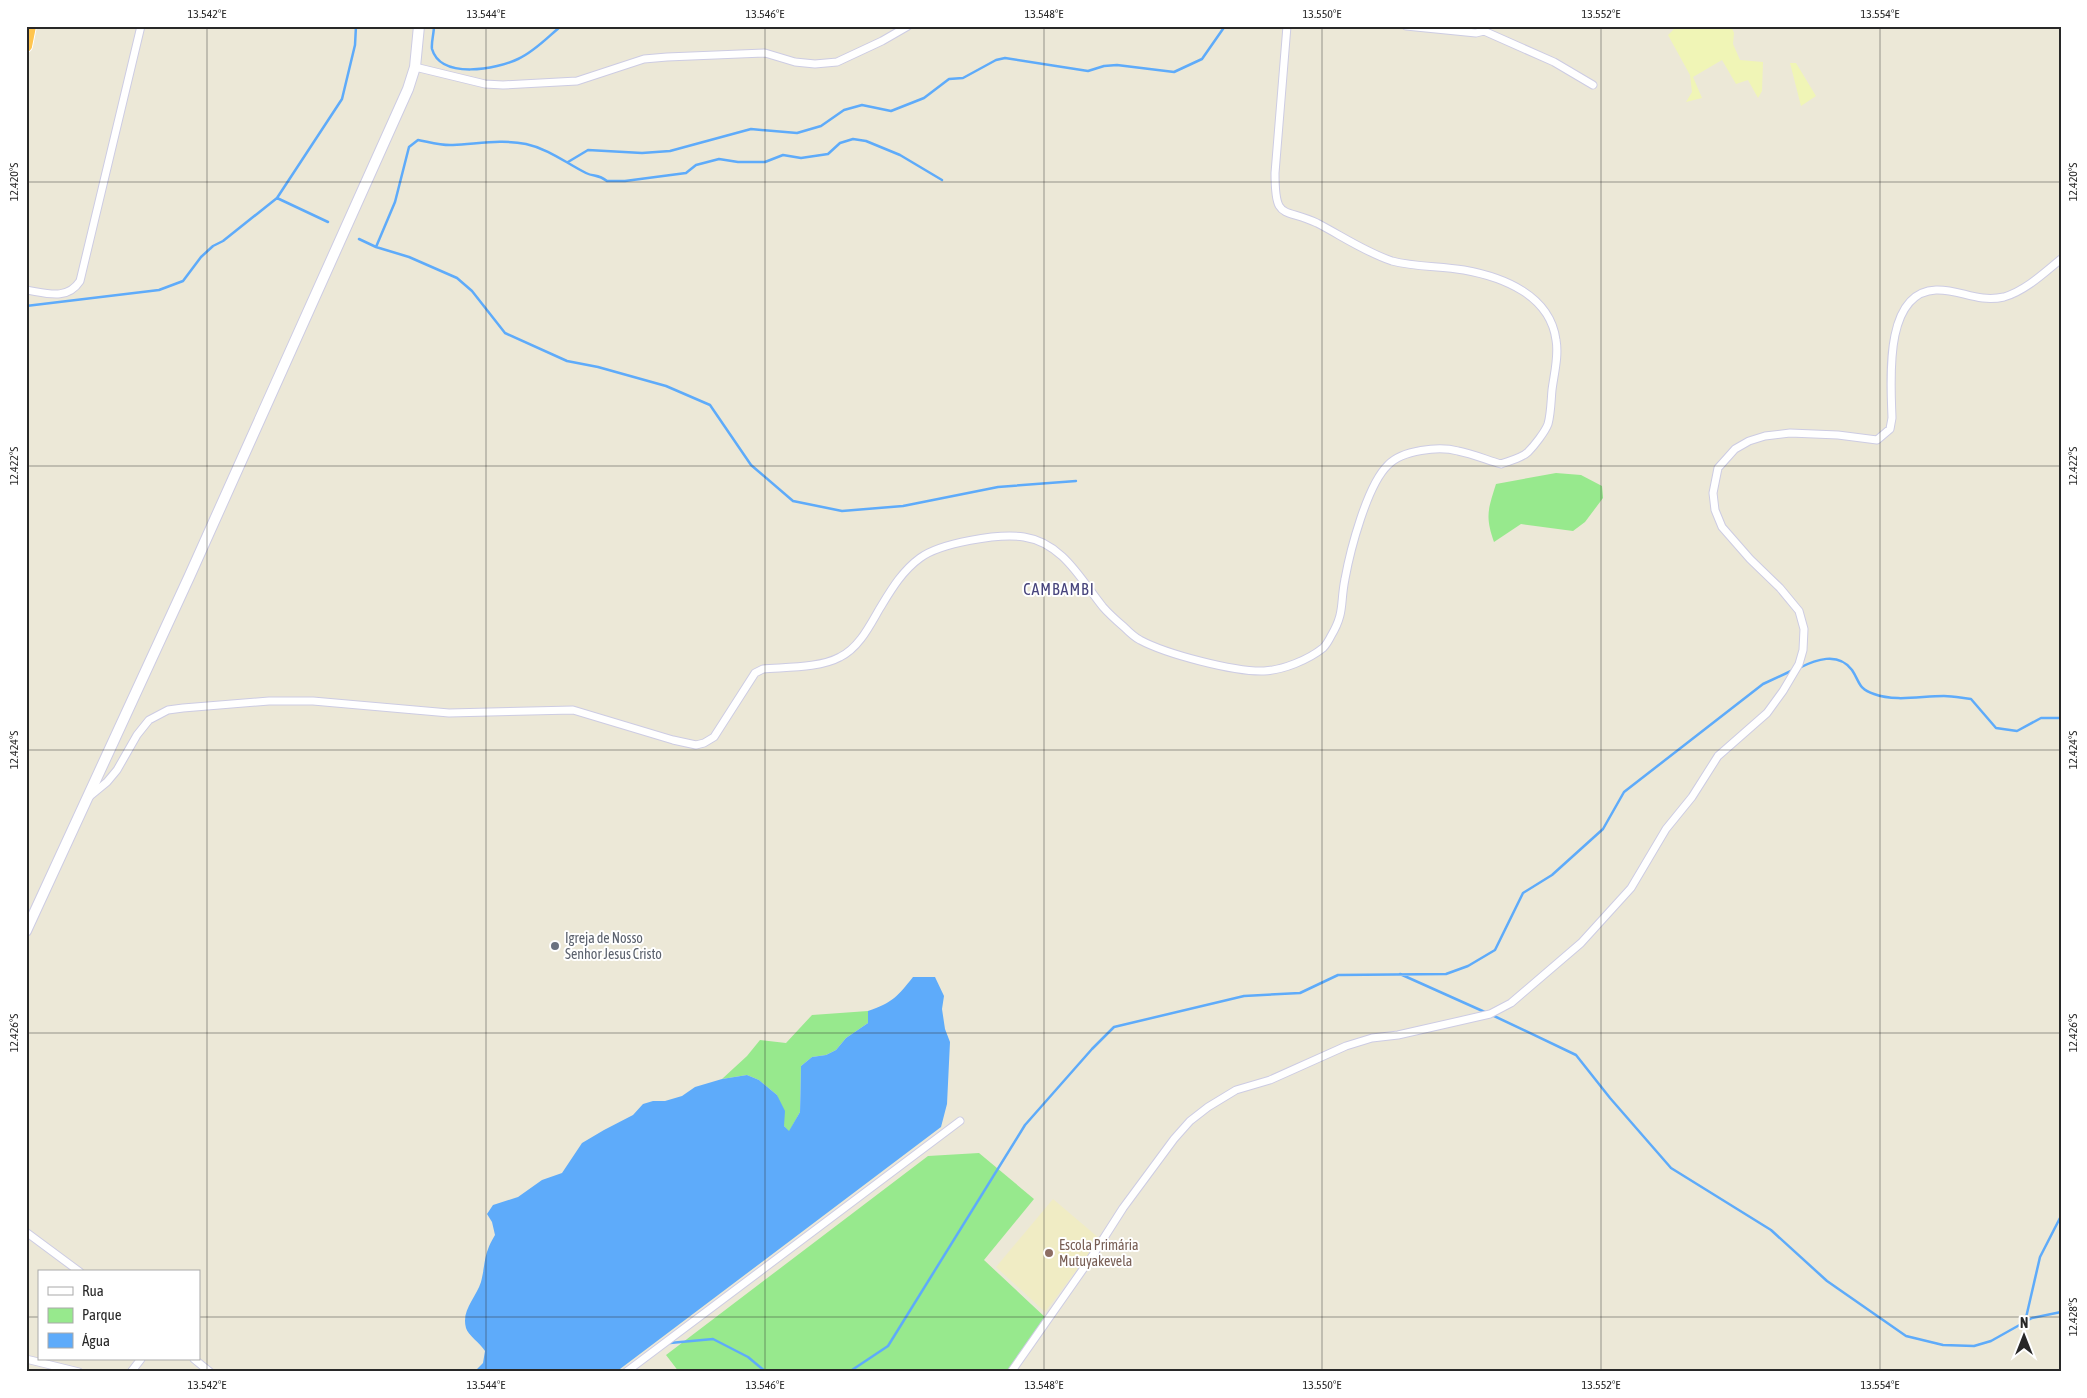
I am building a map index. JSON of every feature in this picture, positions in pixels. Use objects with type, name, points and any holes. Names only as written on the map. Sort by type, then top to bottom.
[{"type":"highway","points":[[26,46],[30,26]]},
{"type":"street","points":[[26,290],[57,295],[72,291],[80,281],[141,26]]},
{"type":"street","points":[[26,932],[333,258],[408,88],[415,67],[419,26]]},
{"type":"street","points":[[415,67],[485,84],[503,86],[577,81],[635,62],[667,57],[765,53],[795,62],[815,64],[838,62],[908,26]]},
{"type":"street","points":[[89,796],[107,782],[117,770],[137,734],[149,720],[168,710],[193,707],[270,702],[313,702],[449,713],[573,710],[673,740],[696,745],[704,743],[714,738],[755,673],[763,669],[815,664],[841,657],[860,640],[898,580],[920,558],[937,549],[994,536],[1027,537],[1052,547],[1063,556],[1105,609],[1125,628],[1138,639],[1164,650],[1223,666],[1264,671],[1288,666],[1324,646],[1340,622],[1344,603],[1344,582],[1364,512],[1375,483],[1389,464],[1418,451],[1438,449],[1457,450],[1501,464],[1528,452],[1548,425],[1557,353],[1556,340],[1546,310],[1532,297],[1513,285],[1492,276],[1393,261],[1359,247],[1311,220],[1286,213],[1281,209],[1276,191],[1275,174],[1287,26]]},
{"type":"street","points":[[1406,26],[1476,33],[1485,28],[1554,62],[1593,85]]},
{"type":"street","points":[[1011,1372],[1093,1255],[1123,1208],[1174,1139],[1190,1121],[1208,1107],[1236,1090],[1270,1080],[1346,1046],[1372,1038],[1398,1035],[1490,1014],[1511,1003],[1581,943],[1631,888],[1666,829],[1692,797],[1718,756],[1767,713],[1784,691],[1799,664],[1803,650],[1804,629],[1799,611],[1780,588],[1750,559],[1722,527],[1715,510],[1713,493],[1718,468],[1735,449],[1749,441],[1765,436],[1800,433],[1877,440],[1884,436],[1890,429],[1892,418],[1893,342],[1898,320],[1906,307],[1916,298],[1934,290],[1988,299],[2005,296],[2019,291],[2061,259]]},
{"type":"street","points":[[626,1372],[960,1121]]},
{"type":"street","points":[[26,1232],[77,1270]]},
{"type":"street","points":[[26,1359],[62,1370],[79,1372]]},
{"type":"street","points":[[131,1372],[140,1360]]},
{"type":"street","points":[[195,1360],[210,1372]]},
{"type":"shaded area","name":"Escola Primária Mutuyakevela","points":[[1053,1199],[1100,1239],[1045,1312],[996,1267]]},
{"type":"green space","points":[[1556,473],[1581,475],[1602,486],[1603,498],[1585,522],[1573,531],[1521,524],[1494,542],[1489,526],[1489,513],[1496,484]]},
{"type":"green space","points":[[868,1011],[868,1023],[846,1038],[836,1050],[826,1055],[812,1057],[801,1066],[800,1112],[789,1132],[784,1126],[777,1095],[759,1080],[747,1075],[722,1079],[747,1056],[760,1040],[786,1043],[812,1015]]},
{"type":"green space","points":[[979,1153],[1034,1199],[984,1260],[1047,1319],[1011,1372],[679,1372],[666,1355],[928,1156]]},
{"type":"sand","points":[[1677,26],[1731,26],[1734,33],[1733,44],[1740,60],[1763,62],[1762,91],[1758,98],[1748,80],[1736,84],[1722,60],[1693,77],[1702,98],[1686,102],[1692,92],[1690,75],[1668,35]]},
{"type":"sand","points":[[1790,63],[1796,63],[1816,96],[1801,106]]},
{"type":"water","points":[[913,977],[935,977],[944,996],[942,1009],[945,1029],[950,1042],[947,1104],[941,1127],[616,1372],[474,1372],[483,1363],[485,1351],[467,1331],[465,1322],[467,1310],[479,1288],[487,1253],[495,1235],[492,1222],[487,1214],[493,1205],[518,1197],[542,1180],[562,1173],[582,1143],[633,1115],[643,1104],[682,1096],[695,1087],[722,1079],[747,1075],[759,1080],[777,1095],[785,1111],[784,1126],[789,1131],[800,1112],[801,1066],[812,1057],[826,1055],[836,1050],[846,1038],[868,1023],[868,1011],[894,998]]},
{"type":"waterway","points":[[26,306],[159,290],[183,281],[201,257],[213,246],[223,241],[277,198],[342,99],[355,45],[356,26]]},
{"type":"waterway","points":[[434,26],[432,49],[437,59],[446,65],[471,69],[497,66],[518,59],[535,48],[561,26]]},
{"type":"waterway","points":[[568,162],[588,150],[642,153],[670,151],[751,129],[797,133],[821,126],[844,110],[862,105],[891,111],[924,98],[949,79],[963,78],[996,60],[1005,58],[1088,71],[1104,66],[1117,65],[1174,72],[1202,59],[1225,26]]},
{"type":"waterway","points":[[376,247],[395,202],[409,147],[418,140],[449,145],[499,142],[526,144],[542,149],[586,173],[601,177],[607,181],[625,181],[686,173],[696,165],[719,159],[738,162],[765,162],[783,155],[801,158],[828,154],[840,143],[853,139],[866,141],[900,155],[942,180]]},
{"type":"waterway","points":[[277,198],[328,222]]},
{"type":"waterway","points":[[359,239],[376,247],[409,257],[457,278],[472,291],[505,333],[567,361],[598,367],[666,386],[710,405],[751,465],[793,501],[842,511],[903,506],[998,487],[1076,481]]},
{"type":"waterway","points":[[1799,668],[1819,660],[1833,659],[1846,664],[1852,670],[1860,685],[1865,690],[1874,694],[1891,698],[1944,696],[1971,699],[1996,728],[2017,731],[2041,718],[2061,718]]},
{"type":"waterway","points":[[849,1372],[888,1346],[1025,1125],[1114,1027],[1244,996],[1300,993],[1338,975],[1446,974],[1468,966],[1495,950],[1523,893],[1552,875],[1603,829],[1624,792],[1763,684],[1791,671]]},
{"type":"waterway","points":[[1400,974],[1487,1013]]},
{"type":"waterway","points":[[1492,1015],[1576,1055],[1610,1098],[1671,1168],[1771,1230],[1827,1281],[1906,1336],[1943,1345],[1974,1346],[1991,1341],[2032,1318],[2061,1312]]},
{"type":"waterway","points":[[2025,1322],[2040,1257],[2061,1216]]},
{"type":"waterway","points":[[670,1343],[713,1339],[748,1357],[766,1372]]},
{"type":"place","name":"Igreja de Nosso Senhor Jesus Cristo","points":[[555,946]]},
{"type":"place","name":"Escola Primária Mutuyakevela","points":[[1049,1253]]},
{"type":"district","name":"CAMBAMBI","points":[[1059,589]]}]
